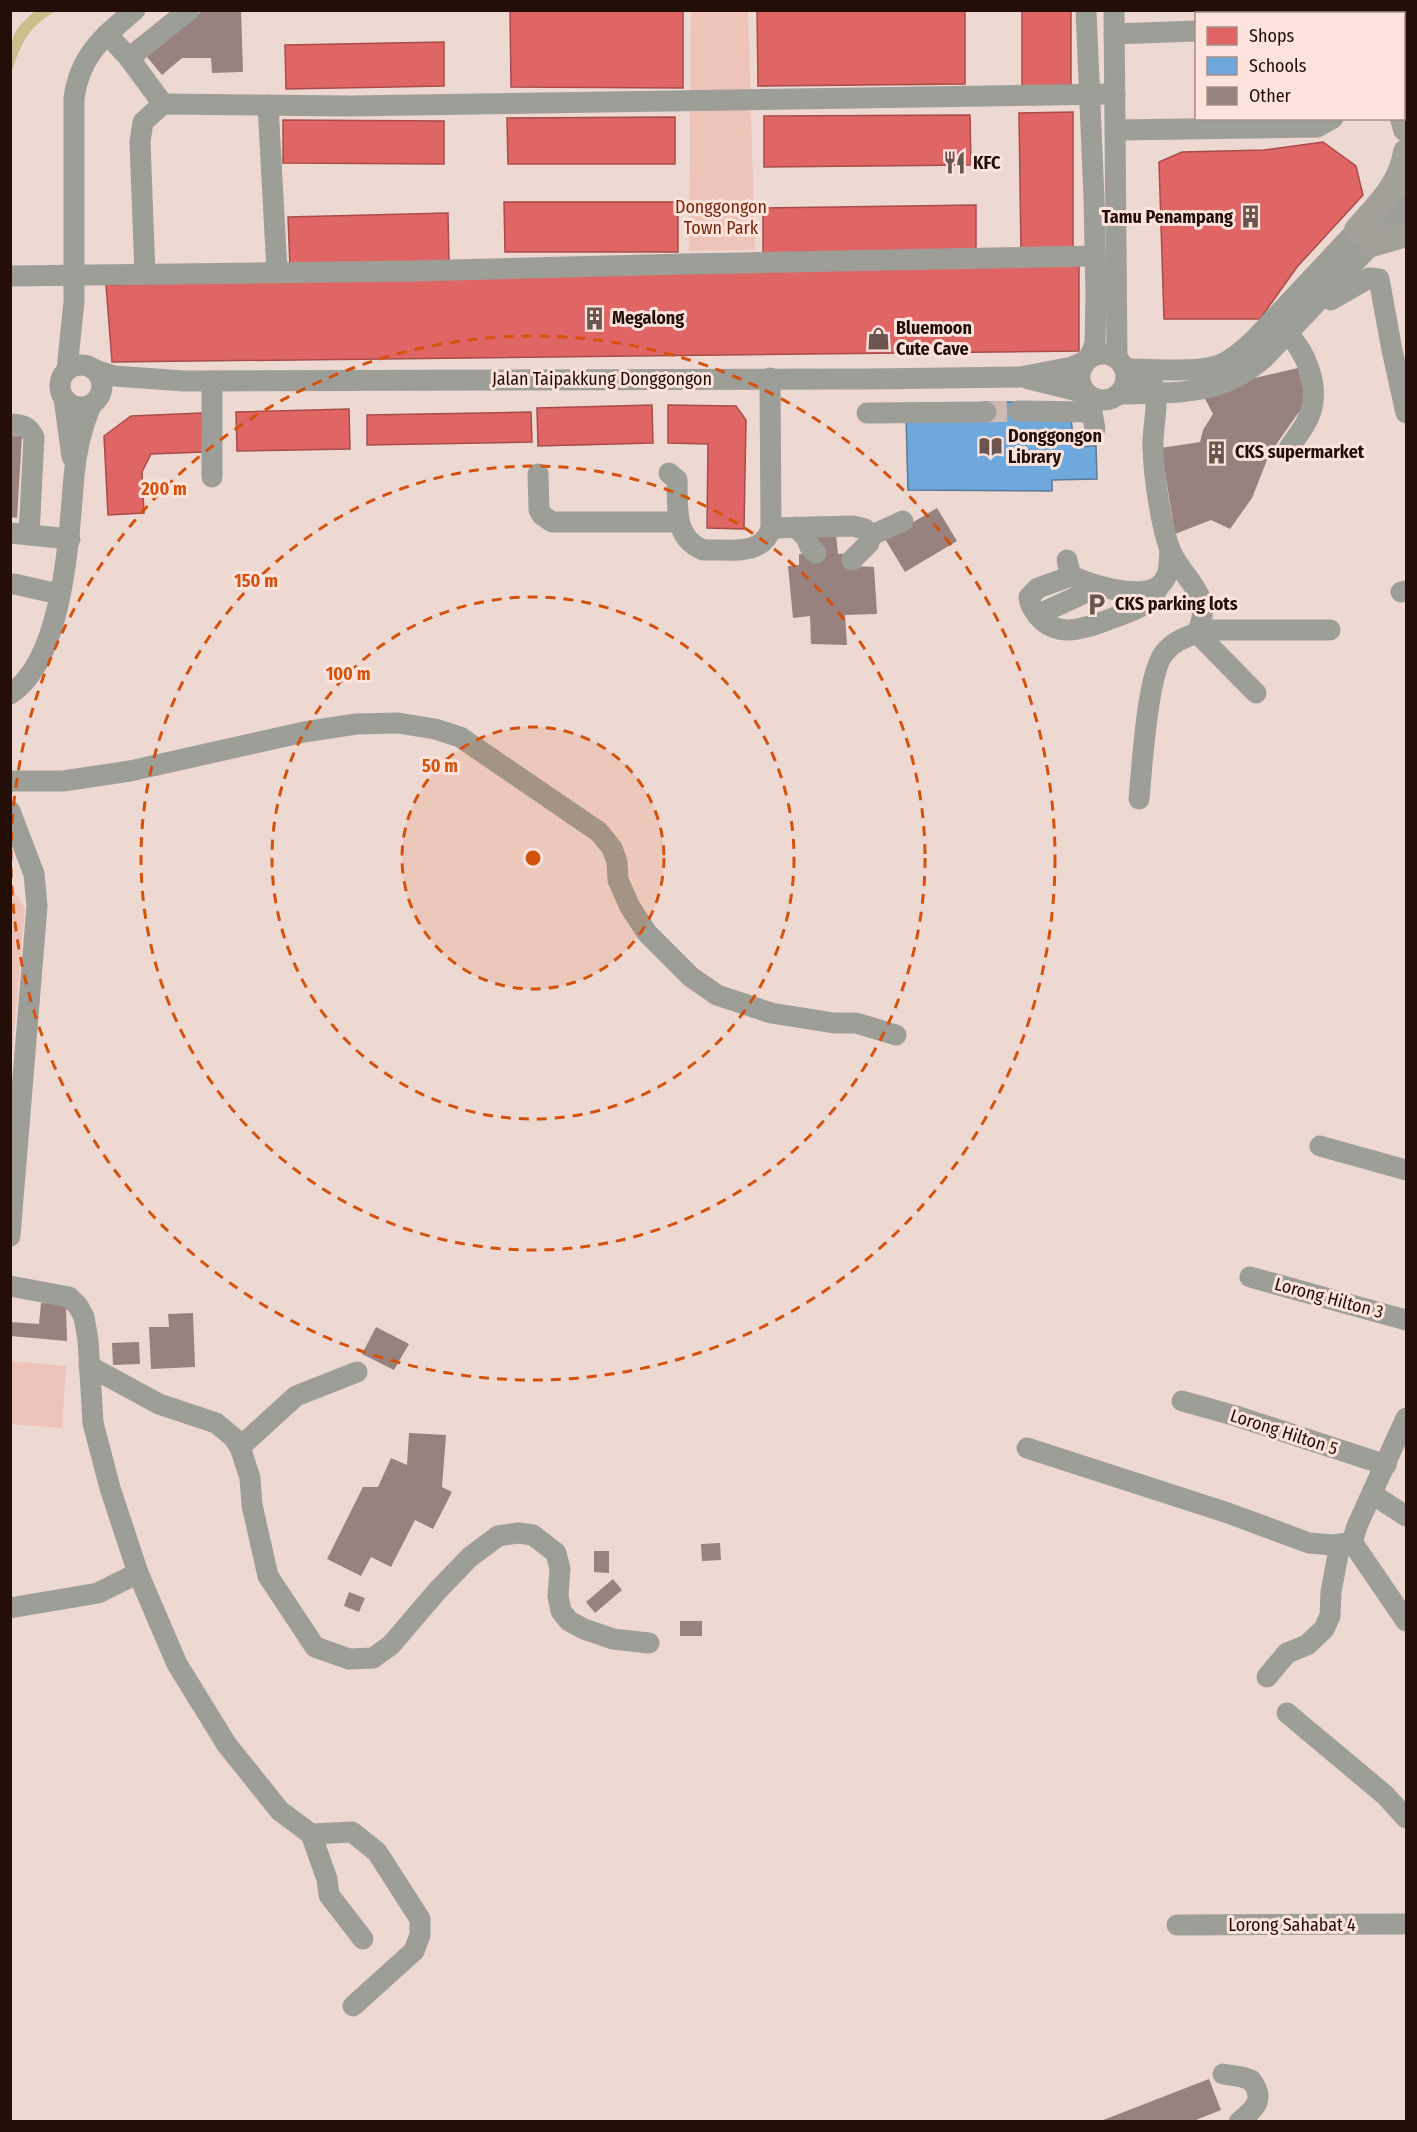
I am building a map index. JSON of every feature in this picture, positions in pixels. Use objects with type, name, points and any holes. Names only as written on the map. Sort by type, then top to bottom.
[{"type":"main road","points":[[1364,237],[1394,187],[1404,166],[1407,152]]},
{"type":"main road","points":[[1364,237],[1407,234]]},
{"type":"street","points":[[82,369],[73,274],[74,98],[77,78],[84,62],[107,34],[135,10]]},
{"type":"street","points":[[129,58],[189,10]]},
{"type":"street","points":[[1086,10],[1095,344],[1080,371],[1079,378],[1092,412]]},
{"type":"street","points":[[1114,10],[1121,364],[1126,382],[1119,394]]},
{"type":"street","points":[[1114,34],[1195,31]]},
{"type":"street","points":[[107,34],[129,58],[163,104]]},
{"type":"street","points":[[145,274],[140,142],[143,122],[163,104],[350,106],[1115,94]]},
{"type":"street","points":[[268,105],[277,271]]},
{"type":"street","points":[[1116,130],[1317,127],[1329,120]]},
{"type":"street","points":[[1291,337],[1364,237],[1392,205],[1407,202]]},
{"type":"street","points":[[1121,364],[1204,368],[1220,364],[1236,355],[1254,340],[1364,237],[1407,221]]},
{"type":"street","points":[[10,276],[415,271],[1094,256]]},
{"type":"street","points":[[1018,411],[1092,412],[1104,400],[1119,394],[1156,393],[1210,387],[1228,381],[1248,370],[1291,337],[1328,302],[1369,278],[1379,279],[1407,413]]},
{"type":"street","points":[[1289,448],[1311,412],[1313,400],[1311,374],[1291,337]]},
{"type":"street","name":"Jalan Taipakkung Donggongon","points":[[82,369],[114,376],[184,381],[869,379],[1020,377],[1072,367],[1103,353],[1121,364]]},
{"type":"street","points":[[1121,364],[1153,385],[1156,393],[1153,446],[1156,482],[1170,549],[1167,576],[1149,601],[1133,611],[1073,631],[1053,628],[1037,615],[1029,602],[1029,597],[1033,592],[1069,568],[1098,587],[1145,592],[1158,588]]},
{"type":"street","points":[[74,475],[60,381],[82,369]]},
{"type":"street","points":[[10,694],[29,677],[46,648],[59,594],[70,539],[74,475],[84,422],[101,392],[101,380],[82,369]]},
{"type":"street","name":"Jalan Taipakkung Donggongon","points":[[1020,377],[1074,390],[1092,412]]},
{"type":"street","points":[[669,473],[677,480],[678,522],[686,537],[697,548],[703,550],[748,549],[760,546],[768,538],[771,528],[770,378]]},
{"type":"street","name":"Jalan Taipakkung Donggongon","points":[[95,401],[140,387],[184,381]]},
{"type":"street","points":[[212,381],[212,477]]},
{"type":"street","points":[[63,398],[73,406],[85,407],[95,401]]},
{"type":"street","points":[[867,413],[986,412]]},
{"type":"street","points":[[11,424],[23,425],[30,429],[34,437],[20,534],[70,539]]},
{"type":"street","points":[[538,474],[539,510],[552,522],[678,522]]},
{"type":"street","points":[[870,536],[903,521]]},
{"type":"street","points":[[771,528],[853,526],[865,529],[870,536],[869,543],[852,560]]},
{"type":"street","points":[[795,527],[806,537],[810,547],[816,553]]},
{"type":"street","points":[[1170,549],[1201,597],[1202,622],[1197,632]]},
{"type":"street","points":[[14,584],[59,594]]},
{"type":"street","points":[[1037,615],[1098,587]]},
{"type":"street","points":[[1139,799],[1151,691],[1156,668],[1163,653],[1178,639],[1197,632],[1330,630]]},
{"type":"street","points":[[1197,632],[1256,693]]},
{"type":"street","points":[[10,781],[63,781],[130,771],[331,727],[398,723],[435,729],[460,737],[599,832],[612,848],[617,862],[618,880],[630,908],[646,933],[684,970],[717,995],[771,1013],[834,1023],[856,1023],[896,1035]]},
{"type":"street","points":[[10,811],[34,874],[37,906],[10,1236]]},
{"type":"street","points":[[1320,1146],[1407,1170]]},
{"type":"street","name":"Lorong Hilton 3","points":[[1250,1277],[1407,1320]]},
{"type":"street","points":[[10,1286],[69,1297],[84,1317],[88,1340],[93,1423],[102,1463],[138,1573],[177,1664],[227,1745],[280,1811],[311,1834],[327,1879],[329,1895],[363,1939]]},
{"type":"street","points":[[89,1366],[159,1404],[216,1423],[233,1437],[240,1447],[250,1478],[252,1505],[268,1576],[315,1647],[350,1659],[374,1658],[391,1645],[470,1557],[498,1536],[518,1533],[533,1535],[556,1553],[560,1569],[559,1603],[561,1611],[569,1622],[613,1639],[649,1643]]},
{"type":"street","points":[[240,1447],[296,1396],[357,1372]]},
{"type":"street","name":"Lorong Hilton 5","points":[[1182,1401],[1236,1416],[1386,1465]]},
{"type":"street","points":[[1267,1677],[1287,1653],[1307,1646],[1324,1629],[1330,1616],[1331,1592],[1346,1543],[1357,1526],[1407,1418]]},
{"type":"street","points":[[1027,1448],[1309,1543],[1346,1543]]},
{"type":"street","points":[[1372,1494],[1407,1516]]},
{"type":"street","points":[[1346,1543],[1407,1621]]},
{"type":"street","points":[[10,1608],[98,1593],[138,1573]]},
{"type":"street","points":[[1287,1713],[1385,1795],[1407,1818]]},
{"type":"street","points":[[311,1834],[352,1832],[376,1852],[420,1919],[420,1935],[414,1951],[353,2006]]},
{"type":"street","name":"Lorong Sahabat 4","points":[[1177,1925],[1407,1924]]},
{"type":"street","points":[[1223,2074],[1251,2080],[1258,2094],[1258,2104],[1254,2110],[1239,2121]]},
{"type":"shaded area","points":[[35,11],[55,11],[37,24],[26,37],[11,73],[13,38],[20,26]]},
{"type":"shaded area","points":[[1193,53],[1195,53],[1195,119],[1193,121]]},
{"type":"green space","name":"Donggongon Town Park","points":[[691,11],[748,11],[755,250],[689,251]]},
{"type":"green space","points":[[11,885],[25,909],[11,1068]]},
{"type":"green space","points":[[11,1361],[66,1366],[62,1428],[11,1424]]},
{"type":"building: Shops","points":[[510,10],[683,10],[683,88],[511,87]]},
{"type":"building: Shops","points":[[757,10],[965,10],[965,84],[758,86]]},
{"type":"building: Shops","points":[[1022,10],[1071,10],[1071,85],[1022,86]]},
{"type":"building: Shops","points":[[444,42],[444,86],[286,89],[285,45]]},
{"type":"building: Shops","points":[[1073,112],[1073,251],[1021,251],[1019,113]]},
{"type":"building: Shops","points":[[970,115],[971,165],[764,167],[764,116]]},
{"type":"building: Shops","points":[[675,117],[675,164],[508,164],[507,118]]},
{"type":"building: Shops","points":[[283,120],[444,121],[444,164],[283,163]]},
{"type":"building: Shops","name":"Tamu Penampang","points":[[1323,142],[1356,166],[1363,195],[1297,267],[1260,319],[1164,319],[1159,162],[1182,152],[1264,150]]},
{"type":"building: Shops","points":[[504,202],[678,202],[678,252],[505,252]]},
{"type":"building: Shops","points":[[976,205],[976,251],[763,253],[763,208]]},
{"type":"building: Shops","points":[[448,213],[449,261],[290,266],[288,217]]},
{"type":"building: Shops","name":"Megalong","points":[[1079,259],[1079,351],[112,362],[106,285]]},
{"type":"building: Shops","points":[[652,405],[653,443],[538,446],[537,408]]},
{"type":"building: Shops","points":[[668,405],[736,406],[746,420],[744,529],[707,528],[708,444],[668,443]]},
{"type":"building: Shops","points":[[349,409],[350,449],[237,451],[236,412]]},
{"type":"building: Shops","points":[[531,412],[532,442],[367,445],[367,415]]},
{"type":"building: Shops","points":[[202,413],[203,452],[151,454],[142,472],[144,513],[108,515],[104,436],[131,416]]},
{"type":"building: Schools","name":"Donggongon Library","points":[[985,402],[1018,402],[1071,418],[1074,447],[1096,446],[1097,479],[1052,480],[1052,491],[908,490],[906,416]]},
{"type":"building: Other","points":[[203,10],[241,10],[243,72],[212,73],[211,58],[182,58],[162,75],[147,57]]},
{"type":"building: Other","name":"CKS supermarket","points":[[1298,368],[1307,403],[1269,455],[1252,498],[1230,529],[1211,520],[1175,534],[1161,448],[1200,442],[1203,430],[1213,414],[1204,397],[1246,380]]},
{"type":"building: Other","points":[[10,435],[22,436],[17,518],[10,517]]},
{"type":"building: Other","points":[[937,508],[957,541],[905,572],[885,539]]},
{"type":"building: Other","points":[[836,535],[838,554],[852,553],[852,566],[874,567],[877,614],[845,615],[847,645],[811,644],[810,616],[793,618],[788,566],[799,565],[799,554],[816,553],[815,536]]},
{"type":"building: Other","points":[[41,1303],[66,1304],[67,1341],[10,1336],[10,1322],[39,1324]]},
{"type":"building: Other","points":[[193,1313],[195,1367],[151,1369],[149,1327],[169,1327],[168,1314]]},
{"type":"building: Other","points":[[376,1327],[409,1344],[394,1370],[362,1354]]},
{"type":"building: Other","points":[[139,1342],[140,1364],[113,1365],[112,1343]]},
{"type":"building: Other","points":[[409,1433],[446,1435],[442,1487],[452,1492],[433,1529],[415,1520],[391,1567],[371,1557],[361,1576],[327,1559],[363,1487],[378,1487],[391,1458],[407,1465]]},
{"type":"building: Other","points":[[720,1543],[721,1560],[702,1561],[701,1544]]},
{"type":"building: Other","points":[[594,1551],[609,1551],[609,1573],[594,1572]]},
{"type":"building: Other","points":[[613,1579],[622,1590],[595,1613],[586,1602]]},
{"type":"building: Other","points":[[349,1592],[365,1598],[359,1612],[344,1606]]},
{"type":"building: Other","points":[[680,1621],[702,1621],[702,1636],[680,1636]]},
{"type":"building: Other","points":[[1209,2079],[1221,2110],[1191,2122],[1098,2122]]},
{"type":"tunnel","points":[[986,412],[1018,411]]},
{"type":"place","name":"KFC","points":[[955,163]]},
{"type":"place","name":"Tamu Penampang","points":[[1251,217]]},
{"type":"place","name":"Megalong","points":[[594,318]]},
{"type":"place","name":"Bluemoon Cute Cave","points":[[878,338]]},
{"type":"place","name":"Donggongon Library","points":[[990,446]]},
{"type":"place","name":"CKS supermarket","points":[[1217,452]]},
{"type":"place","name":"CKS parking lots","points":[[1097,604]]}]
